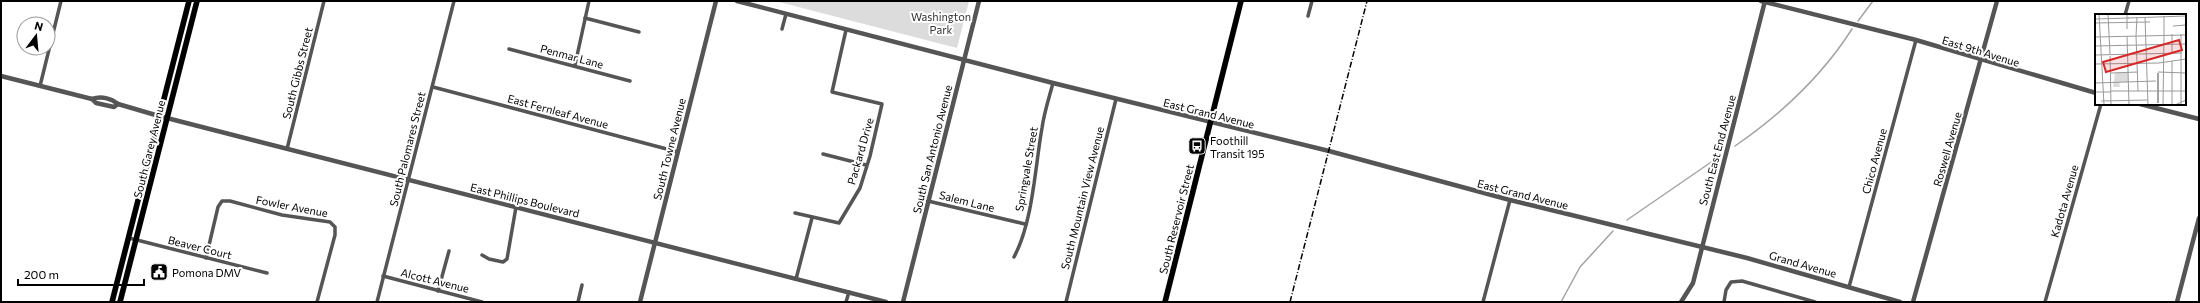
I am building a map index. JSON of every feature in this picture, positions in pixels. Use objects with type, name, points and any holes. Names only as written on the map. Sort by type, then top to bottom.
[{"type":"main road","name":"South Garey Avenue","points":[[112,302],[189,1]]},
{"type":"main road","name":"South Garey Avenue","points":[[120,302],[197,1]]},
{"type":"main road","name":"South Reservoir Street","points":[[1165,302],[1241,1]]},
{"type":"main road","points":[[173,65],[176,68],[174,76],[177,80]]},
{"type":"street","points":[[40,86],[61,1]]},
{"type":"street","name":"South Gibbs Street","points":[[286,149],[324,1]]},
{"type":"street","name":"South Palomares Street","points":[[377,302],[454,1]]},
{"type":"street","points":[[575,65],[589,1]]},
{"type":"street","name":"South Towne Avenue","points":[[640,302],[716,1]]},
{"type":"street","name":"East Grand Avenue","points":[[737,1],[1210,123],[1329,151],[1510,200],[1700,248]]},
{"type":"street","name":"South San Antonio Avenue","points":[[903,302],[979,1]]},
{"type":"street","points":[[1308,16],[1312,1]]},
{"type":"street","name":"East 9th Avenue","points":[[1764,1],[1860,27],[1916,40],[1981,61],[2095,93]]},
{"type":"street","name":"South East End Avenue","points":[[1681,302],[1693,282],[1700,248],[1764,1]]},
{"type":"street","name":"Roswell Avenue","points":[[1913,302],[1997,1]]},
{"type":"street","points":[[2125,14],[2129,1]]},
{"type":"street","points":[[782,29],[786,14]]},
{"type":"street","points":[[585,18],[639,32]]},
{"type":"street","name":"Packard Drive","points":[[812,218],[839,223],[860,188],[870,156],[882,104],[832,92],[846,30]]},
{"type":"street","name":"Chico Avenue","points":[[1849,287],[1916,40]]},
{"type":"street","name":"Penmar Lane","points":[[509,49],[575,65],[630,81]]},
{"type":"street","name":"East Phillips Boulevard","points":[[1,76],[92,99],[98,97],[114,100],[118,104],[166,118],[886,302]]},
{"type":"street","name":"Springvale Street","points":[[1014,257],[1025,224],[1034,182],[1042,126],[1053,83]]},
{"type":"street","name":"East Fernleaf Avenue","points":[[433,87],[678,152]]},
{"type":"street","name":"South Mountain View Avenue","points":[[1066,302],[1116,98]]},
{"type":"street","name":"Kadota Avenue","points":[[2045,302],[2101,105]]},
{"type":"street","points":[[2144,105],[2199,119]]},
{"type":"street","points":[[823,154],[866,165]]},
{"type":"street","points":[[1483,302],[1510,200]]},
{"type":"street","name":"Fowler Avenue","points":[[206,258],[218,207],[222,201],[230,201],[282,215],[330,222],[335,227],[335,235],[317,302]]},
{"type":"street","name":"Salem Lane","points":[[928,201],[1025,224]]},
{"type":"street","points":[[482,255],[488,259],[503,262],[507,259],[516,207]]},
{"type":"street","points":[[795,213],[812,218],[796,279]]},
{"type":"street","points":[[2177,302],[2199,218]]},
{"type":"street","name":"Beaver Court","points":[[129,238],[268,273]]},
{"type":"street","name":"Grand Avenue","points":[[1700,248],[1747,258],[1900,302]]},
{"type":"street","points":[[438,291],[449,251]]},
{"type":"street","name":"Alcott Avenue","points":[[383,276],[482,302]]},
{"type":"street","points":[[1724,302],[1726,290],[1731,282],[1742,281],[1814,302]]},
{"type":"street","points":[[578,302],[582,285]]},
{"type":"street","points":[[846,302],[849,292]]},
{"type":"green space","name":"Washington Park","points":[[775,1],[969,1],[957,48]]},
{"type":"waterway","points":[[1858,21],[1873,1]]},
{"type":"waterway","points":[[1735,146],[1752,134],[1799,94],[1827,63],[1852,29]]},
{"type":"waterway","points":[[1627,220],[1720,156]]},
{"type":"waterway","points":[[1561,302],[1580,267],[1613,231]]},
{"type":"railway","points":[[1290,302],[1367,1]]},
{"type":"place","name":"Foothill Transit 195","points":[[1197,146]]},
{"type":"place","name":"Pomona DMV","points":[[159,272]]}]
